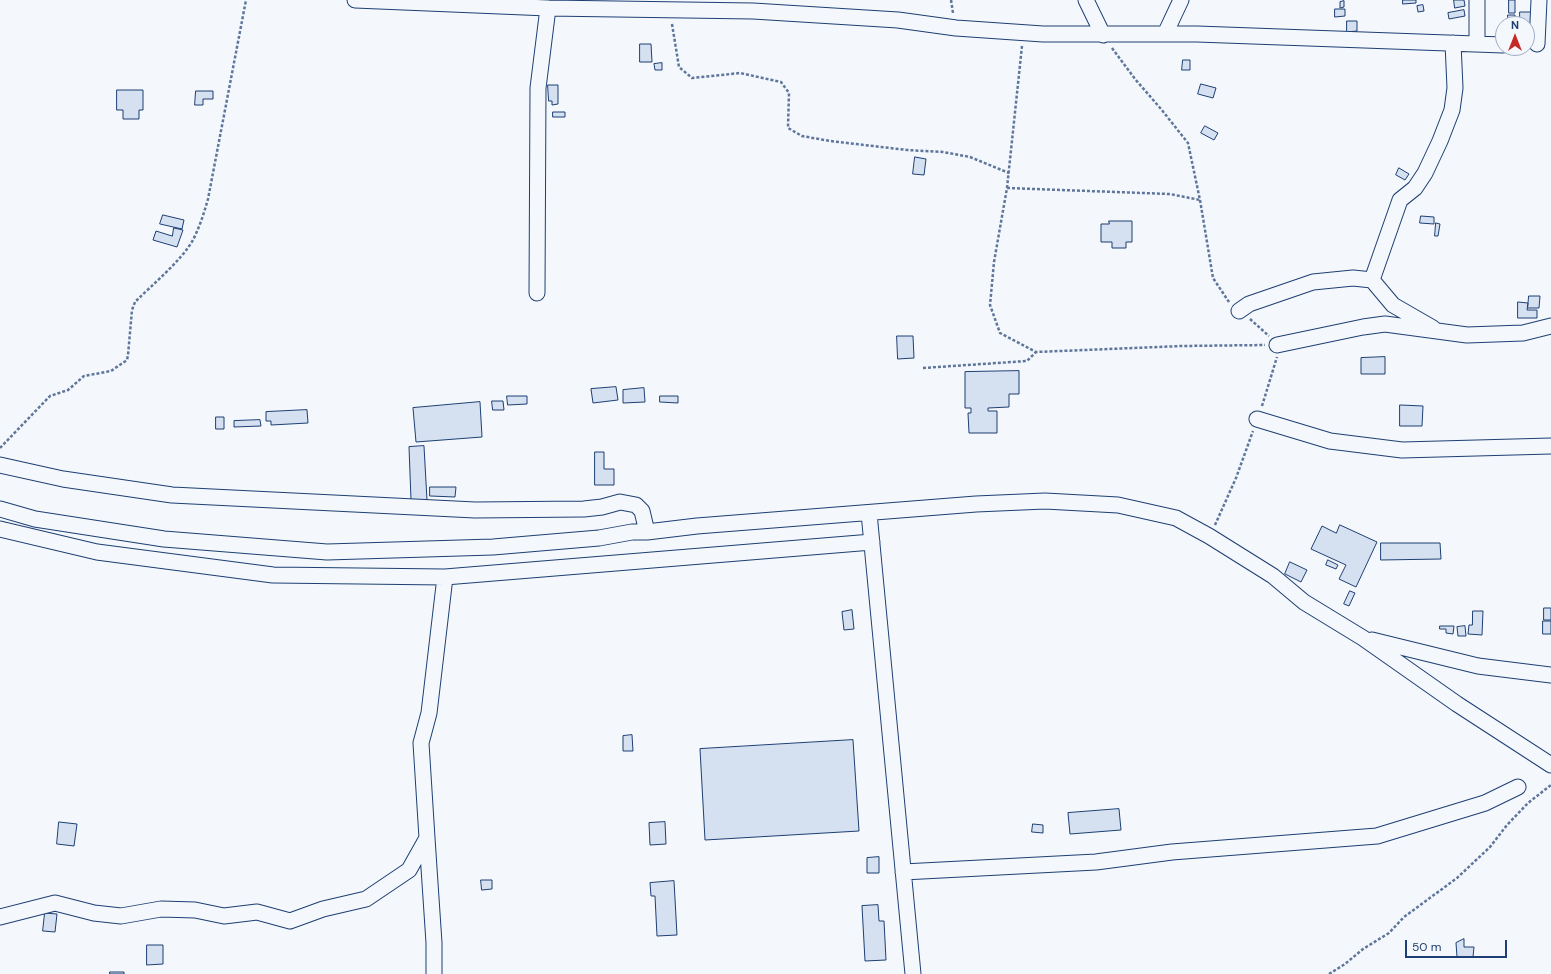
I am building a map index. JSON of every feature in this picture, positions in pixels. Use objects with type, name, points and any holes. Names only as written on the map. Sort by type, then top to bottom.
[{"type":"street","points":[[355,0],[548,8],[653,5],[670,10],[753,11],[898,20],[942,27],[1024,33],[1103,35],[1213,34],[1453,44],[1495,44]]},
{"type":"street","points":[[1086,0],[1103,35]]},
{"type":"street","points":[[1165,34],[1181,0]]},
{"type":"street","points":[[1477,0],[1477,44]]},
{"type":"street","points":[[1538,44],[1539,0]]},
{"type":"street","points":[[537,293],[538,88],[548,8]]},
{"type":"street","points":[[1372,280],[1400,200],[1415,188],[1425,173],[1452,110],[1455,88],[1453,44]]},
{"type":"street","points":[[1239,311],[1249,304],[1313,282],[1353,278],[1372,280],[1393,305],[1439,331]]},
{"type":"street","points":[[1277,344],[1385,324],[1467,335],[1515,334],[1536,331],[1551,326]]},
{"type":"street","points":[[1257,419],[1330,441],[1402,450],[1551,446]]},
{"type":"street","points":[[0,465],[63,479],[172,495],[475,510],[584,509],[602,507],[620,502],[636,505],[642,511],[647,532]]},
{"type":"street","points":[[0,509],[36,520],[164,539],[327,552],[493,547],[599,538],[632,532],[647,532],[697,526],[976,504],[1045,501],[1118,505],[1176,518],[1209,536],[1273,576],[1304,602],[1363,638],[1457,704],[1551,765]]},
{"type":"street","points":[[869,513],[913,974]]},
{"type":"street","points":[[0,529],[97,552],[273,574],[445,577],[872,542]]},
{"type":"street","points":[[434,974],[434,943],[421,743],[429,713],[445,577]]},
{"type":"street","points":[[1363,638],[1478,666],[1551,675]]},
{"type":"street","points":[[903,872],[1096,862],[1172,852],[1377,836],[1485,803],[1518,787]]},
{"type":"street","points":[[0,917],[55,903],[94,913],[121,916],[161,909],[195,910],[224,916],[257,912],[290,921],[323,910],[366,899],[409,870],[427,838]]},
{"type":"path","points":[[0,448],[50,396],[68,390],[84,376],[108,372],[126,360],[128,355],[132,310],[135,302],[178,259],[192,240],[203,217],[208,198],[246,0]]},
{"type":"path","points":[[670,10],[680,67],[692,78],[740,73],[781,82],[789,93],[788,128],[802,136],[907,150],[943,152],[970,157],[1009,173]]},
{"type":"path","points":[[1024,33],[1008,188],[994,262],[990,305],[1000,333],[1036,352],[1277,344]]},
{"type":"path","points":[[1103,35],[1135,79],[1188,143],[1200,200],[1213,278],[1226,300],[1277,344],[1277,361],[1257,419],[1236,478],[1209,536]]},
{"type":"path","points":[[1008,188],[1170,194],[1200,200]]},
{"type":"path","points":[[923,368],[1027,361],[1036,352]]},
{"type":"path","points":[[1329,974],[1345,964],[1363,949],[1389,933],[1404,917],[1457,878],[1490,847],[1507,825],[1528,803],[1551,785]]},
{"type":"building","points":[[1403,0],[1416,0],[1416,3],[1403,4]]},
{"type":"building","points":[[1454,0],[1464,0],[1465,6],[1455,8]]},
{"type":"building","points":[[1509,0],[1515,0],[1515,13],[1509,13]]},
{"type":"building","points":[[1344,1],[1344,7],[1340,8],[1340,2]]},
{"type":"building","points":[[1423,5],[1424,11],[1418,12],[1417,6]]},
{"type":"building","points":[[1335,9],[1345,9],[1345,16],[1335,17]]},
{"type":"building","points":[[1464,10],[1465,16],[1449,19],[1448,13]]},
{"type":"building","points":[[1520,12],[1537,12],[1537,27],[1535,27],[1535,16],[1520,16]]},
{"type":"building","points":[[1347,21],[1357,21],[1357,31],[1347,32]]},
{"type":"building","points":[[640,44],[651,44],[652,62],[640,62]]},
{"type":"building","points":[[1183,60],[1190,60],[1190,70],[1182,70]]},
{"type":"building","points":[[662,63],[662,70],[655,70],[654,64]]},
{"type":"building","points":[[1201,84],[1216,88],[1213,98],[1198,94]]},
{"type":"building","points":[[548,85],[558,85],[558,104],[552,105],[552,101],[549,101]]},
{"type":"building","points":[[117,90],[143,90],[143,110],[139,110],[139,119],[123,119],[123,110],[117,110]]},
{"type":"building","points":[[196,91],[213,91],[213,99],[203,99],[203,105],[195,105]]},
{"type":"building","points":[[553,112],[565,112],[565,117],[553,117]]},
{"type":"building","points":[[1205,126],[1218,133],[1214,140],[1201,133]]},
{"type":"building","points":[[915,157],[926,159],[924,175],[913,174]]},
{"type":"building","points":[[1399,168],[1409,174],[1405,180],[1396,175]]},
{"type":"building","points":[[163,215],[184,220],[182,229],[160,224]]},
{"type":"building","points":[[1421,216],[1434,217],[1434,224],[1420,223]]},
{"type":"building","points":[[1109,221],[1132,221],[1132,242],[1126,242],[1126,248],[1112,248],[1112,242],[1101,242],[1101,224],[1109,224]]},
{"type":"building","points":[[1436,223],[1440,224],[1438,236],[1435,236]]},
{"type":"building","points":[[174,228],[183,230],[177,247],[153,240],[156,231],[172,236]]},
{"type":"building","points":[[1529,296],[1540,296],[1539,308],[1528,308]]},
{"type":"building","points":[[1518,302],[1528,303],[1527,310],[1537,310],[1537,318],[1518,318]]},
{"type":"building","points":[[897,336],[913,336],[914,358],[898,359]]},
{"type":"building","points":[[1385,357],[1385,374],[1361,374],[1361,358]]},
{"type":"building","points":[[1019,371],[1019,394],[1009,394],[1009,407],[988,408],[988,411],[997,411],[997,433],[969,433],[968,413],[971,413],[971,408],[965,408],[965,372]]},
{"type":"building","points":[[616,387],[618,400],[593,403],[591,389]]},
{"type":"building","points":[[644,388],[645,402],[623,403],[623,390]]},
{"type":"building","points":[[507,396],[527,396],[527,404],[508,405]]},
{"type":"building","points":[[660,396],[678,396],[678,403],[660,402]]},
{"type":"building","points":[[492,401],[503,401],[504,410],[493,410]]},
{"type":"building","points":[[480,402],[482,437],[416,442],[413,408]]},
{"type":"building","points":[[1400,405],[1423,406],[1422,426],[1400,426]]},
{"type":"building","points":[[307,410],[308,423],[271,425],[271,421],[266,421],[266,412]]},
{"type":"building","points":[[216,417],[224,417],[224,429],[216,429]]},
{"type":"building","points":[[260,420],[261,426],[234,427],[234,421]]},
{"type":"building","points":[[424,446],[427,500],[411,500],[409,447]]},
{"type":"building","points":[[595,452],[604,452],[604,469],[614,469],[614,485],[595,485]]},
{"type":"building","points":[[430,487],[456,487],[455,497],[430,496]]},
{"type":"building","points":[[1340,525],[1377,542],[1356,587],[1339,579],[1346,565],[1311,549],[1322,526],[1336,533]]},
{"type":"building","points":[[1381,543],[1440,543],[1441,559],[1381,560]]},
{"type":"building","points":[[1328,560],[1338,565],[1336,569],[1326,565]]},
{"type":"building","points":[[1290,562],[1307,570],[1301,582],[1285,574]]},
{"type":"building","points":[[1350,591],[1355,593],[1349,606],[1344,604]]},
{"type":"building","points":[[1544,608],[1551,608],[1551,620],[1544,620]]},
{"type":"building","points":[[852,610],[854,629],[844,630],[842,612]]},
{"type":"building","points":[[1473,611],[1483,611],[1482,635],[1468,634],[1469,625],[1472,625]]},
{"type":"building","points":[[1543,621],[1551,621],[1551,634],[1543,634]]},
{"type":"building","points":[[1440,626],[1454,626],[1453,634],[1446,633],[1446,629],[1440,629]]},
{"type":"building","points":[[1465,626],[1466,636],[1458,636],[1457,627]]},
{"type":"building","points":[[632,735],[633,751],[623,751],[623,736]]},
{"type":"building","points":[[853,740],[859,831],[705,840],[700,749]]},
{"type":"building","points":[[1119,809],[1121,830],[1070,834],[1068,813]]},
{"type":"building","points":[[59,822],[77,824],[74,846],[57,844]]},
{"type":"building","points":[[665,822],[666,844],[650,845],[649,823]]},
{"type":"building","points":[[1033,824],[1043,825],[1043,833],[1032,832]]},
{"type":"building","points":[[879,857],[879,873],[867,873],[867,858]]},
{"type":"building","points":[[481,880],[492,880],[492,889],[482,890]]},
{"type":"building","points":[[674,881],[677,935],[657,936],[655,896],[651,896],[650,883]]},
{"type":"building","points":[[878,905],[879,921],[884,921],[886,960],[865,961],[862,906]]},
{"type":"building","points":[[45,913],[57,914],[55,932],[43,931]]},
{"type":"building","points":[[1464,939],[1464,947],[1474,947],[1473,957],[1457,957],[1456,943]]},
{"type":"building","points":[[147,945],[163,945],[163,964],[147,965]]},
{"type":"building","points":[[110,972],[124,972],[124,974],[110,974]]}]
